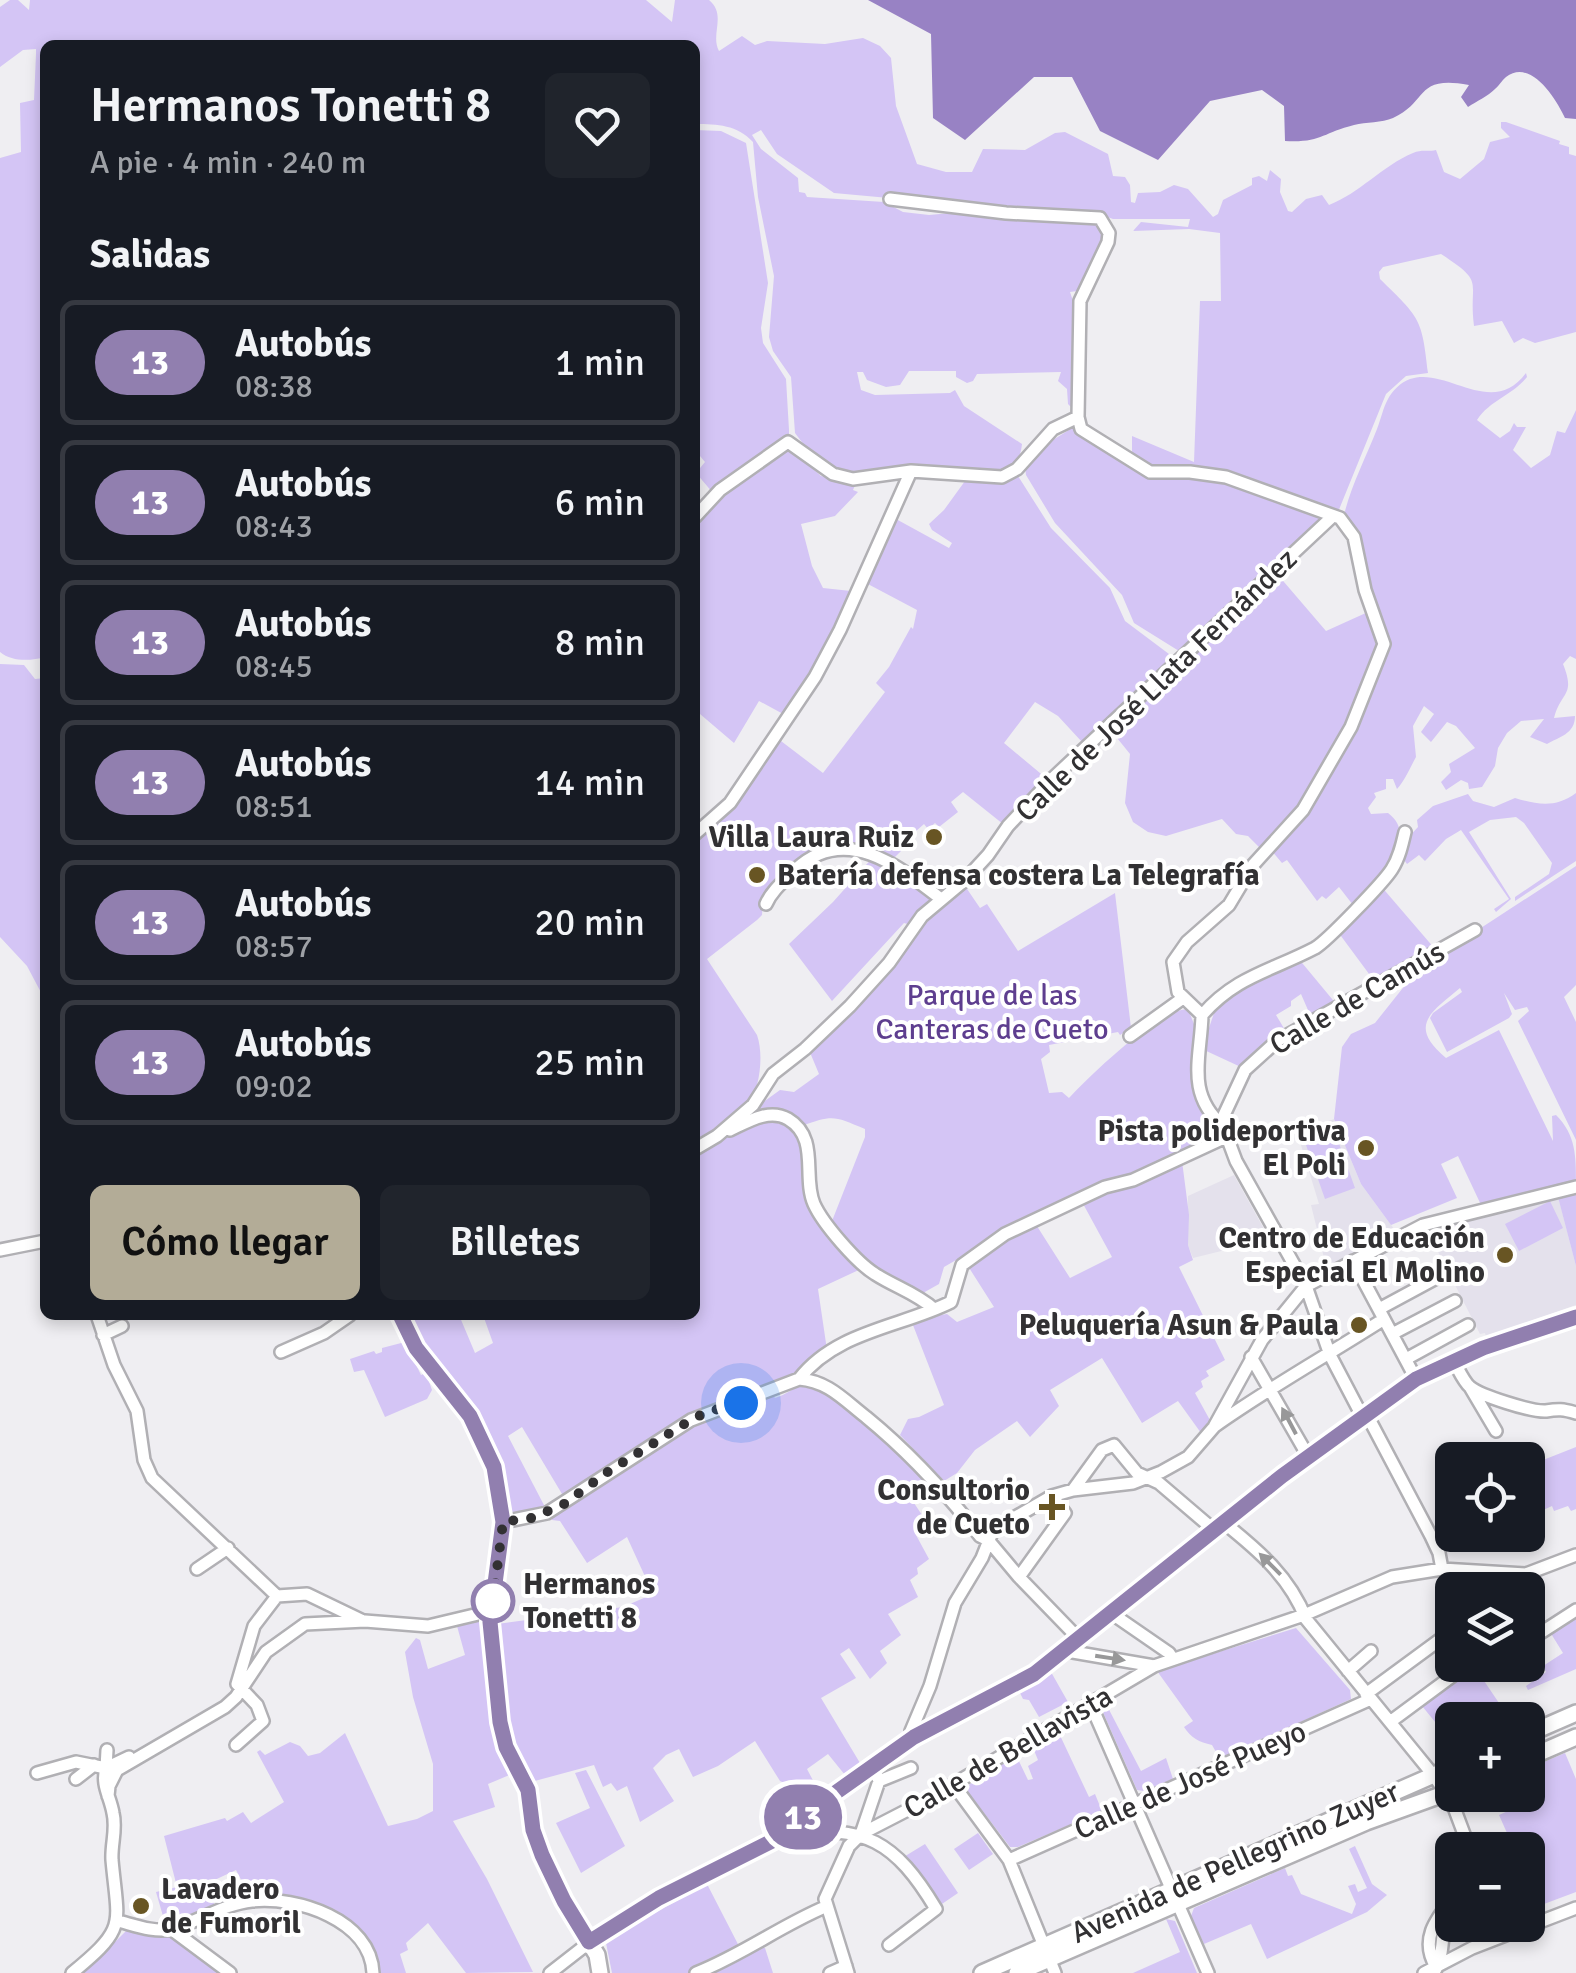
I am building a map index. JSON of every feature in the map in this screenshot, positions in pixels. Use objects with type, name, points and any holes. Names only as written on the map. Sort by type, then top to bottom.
[{"type":"main road","points":[[1545,1727],[1576,1713]]},
{"type":"main road","points":[[1545,1751],[1576,1737]]},
{"type":"main road","name":"Avenida de Pellegrino Zuyer","points":[[1018,1973],[1434,1776]]},
{"type":"main road","name":"Avenida de Pellegrino Zuyer","points":[[1174,1897],[1435,1796]]},
{"type":"main road","points":[[589,1942],[600,1973]]},
{"type":"main road","name":"Avenida de Pellegrino Zuyer","points":[[982,1973],[1049,1959]]},
{"type":"street","points":[[890,199],[1006,213],[1100,218],[1108,242],[1080,301],[1081,429],[1150,472],[1226,477],[1340,518],[1354,537],[1365,590],[1383,638],[1383,651],[1344,741],[1302,810],[1252,865],[1229,905],[1176,955],[1172,974],[1183,998],[1202,1016]]},
{"type":"street","points":[[700,512],[720,490],[788,442],[834,474],[853,479],[911,471],[1002,477],[1017,469],[1053,429],[1078,417]]},
{"type":"street","points":[[700,830],[730,803],[815,677],[911,471]]},
{"type":"street","name":"Calle de José Llata Fernández","points":[[700,1146],[753,1106],[773,1074],[873,982],[916,923],[988,855],[997,839],[1053,778],[1334,516]]},
{"type":"street","points":[[1405,832],[1398,858],[1388,874],[1320,944],[1242,979],[1202,1016],[1196,1049],[1197,1078],[1208,1108],[1224,1132],[1259,1207],[1306,1286],[1330,1355],[1435,1544],[1437,1569]]},
{"type":"street","points":[[766,904],[804,862],[827,852],[848,850],[879,855],[941,899]]},
{"type":"street","name":"Calle de Camús","points":[[1224,1132],[1226,1105],[1245,1070],[1277,1041],[1475,930]]},
{"type":"street","points":[[1130,1036],[1183,998]]},
{"type":"street","points":[[717,1136],[762,1116],[788,1119],[806,1142],[811,1198],[827,1224],[868,1269],[922,1298],[934,1310]]},
{"type":"street","points":[[799,1380],[810,1366],[855,1338],[951,1302],[962,1265],[1005,1234],[1106,1186],[1133,1180],[1224,1132]]},
{"type":"street","points":[[1214,1427],[1251,1356],[1306,1286],[1423,1224],[1576,1188]]},
{"type":"street","points":[[0,1250],[40,1242]]},
{"type":"street","points":[[1353,1261],[1416,1379]]},
{"type":"street","points":[[914,1737],[912,1732],[955,1603],[982,1558],[993,1530],[1052,1496],[1134,1483],[1188,1456],[1214,1427],[1270,1387],[1330,1355],[1382,1314],[1442,1275]]},
{"type":"street","points":[[1392,1334],[1455,1301]]},
{"type":"street","points":[[550,1973],[589,1942],[659,1898],[786,1834],[806,1815],[914,1737],[1034,1674],[1308,1456],[1416,1379],[1453,1360],[1576,1316]]},
{"type":"street","points":[[98,1320],[137,1411],[142,1452],[152,1478],[276,1596],[307,1594],[364,1621]]},
{"type":"street","points":[[280,1352],[342,1320]]},
{"type":"street","points":[[402,1320],[416,1348],[482,1437],[500,1488],[503,1522],[491,1610],[500,1722],[506,1747],[528,1790],[533,1830],[542,1855],[589,1942]]},
{"type":"street","points":[[103,1335],[122,1326]]},
{"type":"street","points":[[1406,1359],[1468,1326]]},
{"type":"street","points":[[1251,1356],[1308,1456]]},
{"type":"street","points":[[1453,1360],[1496,1431]]},
{"type":"street","points":[[503,1522],[547,1513],[691,1420],[799,1380],[816,1382],[836,1391],[936,1480],[1073,1644]]},
{"type":"street","points":[[1470,1387],[1522,1407],[1546,1411],[1555,1407],[1576,1413]]},
{"type":"street","points":[[1073,1490],[1102,1450],[1110,1445],[1117,1447],[1137,1473],[1150,1477],[1275,1567],[1296,1595],[1304,1615],[1434,1776]]},
{"type":"street","points":[[1019,1578],[1065,1512],[1052,1496]]},
{"type":"street","points":[[197,1569],[228,1548]]},
{"type":"street","name":"Calle de Bellavista","points":[[825,1906],[827,1892],[849,1846],[861,1834],[1154,1666],[1304,1615],[1392,1577],[1437,1569],[1483,1579],[1526,1574],[1576,1555]]},
{"type":"street","points":[[236,1744],[264,1717],[238,1684],[254,1626],[276,1596]]},
{"type":"street","points":[[108,1796],[118,1770],[225,1707],[266,1652],[305,1624],[364,1621],[428,1626],[491,1610]]},
{"type":"street","points":[[1545,1630],[1576,1610]]},
{"type":"street","points":[[1111,1612],[1170,1653],[1172,1659]]},
{"type":"street","name":"Calle de Bellavista","points":[[1073,1644],[1073,1652],[1154,1666]]},
{"type":"street","name":"Calle de José Pueyo","points":[[1008,1860],[1368,1696],[1435,1645]]},
{"type":"street","points":[[1348,1671],[1371,1651]]},
{"type":"street","points":[[1390,1722],[1443,1682]]},
{"type":"street","points":[[1091,1705],[1208,1973]]},
{"type":"street","points":[[76,1779],[100,1766],[161,1746]]},
{"type":"street","points":[[72,1973],[108,1941],[118,1921],[112,1857],[115,1817],[100,1766],[107,1750]]},
{"type":"street","points":[[37,1773],[71,1763],[100,1766]]},
{"type":"street","points":[[786,1834],[861,1834],[879,1781],[873,1766]]},
{"type":"street","points":[[879,1781],[911,1768]]},
{"type":"street","points":[[953,1784],[1008,1860],[1049,1959]]},
{"type":"street","name":"Calle de Bellavista","points":[[861,1834],[897,1855],[936,1908],[888,1945]]},
{"type":"street","points":[[118,1921],[171,1929],[252,1901],[300,1906],[352,1930],[372,1959],[373,1973]]},
{"type":"street","points":[[696,1973],[730,1960],[825,1906],[847,1970],[830,1973]]},
{"type":"street","points":[[1430,1972],[1472,1948],[1576,1908]]},
{"type":"street","points":[[1430,1972],[1431,1928],[1435,1923]]},
{"type":"street","points":[[171,1929],[230,1973]]},
{"type":"street","points":[[1430,1972],[1441,1959],[1442,1942]]},
{"type":"street","points":[[1450,1942],[1472,1948]]},
{"type":"shaded area","points":[[868,0],[1576,0],[1576,119],[1565,118],[1541,83],[1524,73],[1515,73],[1468,107],[1461,97],[1469,85],[1439,84],[1393,118],[1354,125],[1314,139],[1285,141],[1284,106],[1262,90],[1210,101],[1158,160],[1100,131],[1072,77],[1034,77],[965,140],[933,118],[931,34]]},
{"type":"shaded area","points":[[1334,1119],[1361,1184],[1397,1233],[1327,1270],[1311,1205],[1319,1204],[1297,1132]]},
{"type":"shaded area","points":[[1234,1175],[1264,1229],[1274,1238],[1193,1258],[1187,1243],[1188,1196]]},
{"type":"shaded area","points":[[1558,1196],[1576,1266],[1576,1305],[1486,1337],[1485,1333],[1480,1334],[1427,1230]]},
{"type":"green space","points":[[10,0],[18,0],[29,10],[30,0],[646,0],[672,22],[675,0],[709,0],[717,12],[719,51],[742,36],[755,45],[767,41],[825,44],[863,38],[880,46],[891,58],[896,106],[917,164],[946,172],[972,172],[983,149],[1025,150],[1055,133],[1065,132],[1108,154],[1113,176],[1125,177],[1130,185],[1131,202],[1135,203],[1138,193],[1160,192],[1174,185],[1188,189],[1213,217],[1223,200],[1252,185],[1252,178],[1259,176],[1267,181],[1270,170],[1281,179],[1280,192],[1292,212],[1306,199],[1322,195],[1329,205],[1340,200],[1402,158],[1419,151],[1436,150],[1444,172],[1460,179],[1484,159],[1490,142],[1510,137],[1501,128],[1501,122],[1506,122],[1560,141],[1559,144],[1569,147],[1569,154],[1576,156],[1576,332],[1535,343],[1523,338],[1514,343],[1502,321],[1474,326],[1470,278],[1441,254],[1383,267],[1380,279],[1404,302],[1421,329],[1428,373],[1406,376],[1386,394],[1338,512],[1201,467],[1154,468],[1132,457],[1132,436],[1194,462],[1200,301],[1221,301],[1220,233],[1189,229],[1133,231],[1141,222],[1188,227],[1190,219],[1113,219],[1091,211],[1044,212],[834,193],[777,154],[761,130],[752,135],[761,149],[798,178],[799,192],[807,197],[884,202],[903,212],[929,215],[962,212],[1097,222],[1100,231],[1100,248],[1092,267],[1077,291],[1070,292],[1073,409],[1068,404],[1067,389],[1058,381],[1061,372],[977,374],[967,383],[956,377],[956,371],[909,371],[900,385],[886,387],[857,372],[861,390],[875,395],[955,390],[964,406],[1022,444],[1018,458],[1000,472],[840,472],[814,458],[795,433],[791,377],[773,351],[769,337],[774,276],[758,197],[753,142],[727,127],[700,124],[700,40],[40,40],[40,658],[16,659],[0,652],[0,158],[21,152],[20,103],[34,100],[36,49],[23,50],[0,67],[0,7]]},
{"type":"green space","points":[[700,130],[721,131],[746,143],[768,283],[761,328],[763,343],[786,379],[789,430],[789,436],[713,493],[700,478],[705,462],[700,456]]},
{"type":"green space","points":[[1526,373],[1521,383],[1477,420],[1500,438],[1514,423],[1526,427],[1513,450],[1531,468],[1550,455],[1557,431],[1565,433],[1576,410],[1576,659],[1570,656],[1563,664],[1568,688],[1554,718],[1575,716],[1574,722],[1566,734],[1547,744],[1530,737],[1544,719],[1521,721],[1498,748],[1495,766],[1482,787],[1469,789],[1468,783],[1461,780],[1446,790],[1441,782],[1451,772],[1449,764],[1475,748],[1456,726],[1447,722],[1431,742],[1421,732],[1434,714],[1424,706],[1413,726],[1416,757],[1407,774],[1397,789],[1393,779],[1386,779],[1386,789],[1374,793],[1376,797],[1368,808],[1371,814],[1388,813],[1397,824],[1400,835],[1391,861],[1353,905],[1339,887],[1326,899],[1322,896],[1317,901],[1287,860],[1282,863],[1271,850],[1336,766],[1388,648],[1369,590],[1357,531],[1344,515],[1385,406],[1394,390],[1410,379],[1439,379],[1484,392],[1499,392],[1513,386]]},
{"type":"green space","points":[[1072,428],[1101,446],[1173,475],[1227,482],[1327,517],[1179,651],[1134,623],[1122,595],[1055,523],[1026,475],[1025,466],[1045,445]]},
{"type":"green space","points":[[789,447],[821,476],[856,483],[853,490],[858,492],[835,516],[801,524],[812,566],[823,588],[851,591],[808,681],[785,715],[759,701],[734,743],[700,714],[700,516],[719,495]]},
{"type":"green space","points":[[1018,476],[1051,528],[1110,588],[1125,621],[1173,657],[1082,742],[1058,716],[1035,702],[1004,743],[1046,778],[1003,824],[963,792],[951,802],[958,812],[939,827],[935,823],[928,829],[924,824],[894,858],[854,847],[837,849],[807,863],[763,900],[762,915],[707,959],[757,1035],[758,1081],[748,1106],[700,1141],[700,832],[777,738],[823,773],[885,692],[876,683],[913,629],[917,610],[866,583],[896,519],[949,548],[952,543],[929,524],[965,481]]},
{"type":"green space","points":[[1278,575],[1326,631],[1368,612],[1379,646],[1346,731],[1302,803],[1261,849],[1248,836],[1236,834],[1222,819],[1166,836],[1148,832],[1133,822],[1125,803],[1130,754],[1109,728]]},
{"type":"green space","points":[[0,664],[24,665],[35,679],[40,678],[40,991],[27,966],[0,937]]},
{"type":"green space","points":[[1576,793],[1576,861],[1515,901],[1515,897],[1549,874],[1552,863],[1516,817],[1490,820],[1469,832],[1511,899],[1496,912],[1494,909],[1509,899],[1461,830],[1425,861],[1419,855],[1407,864],[1402,857],[1405,841],[1418,827],[1417,820],[1433,806],[1468,794],[1473,801],[1494,807],[1515,798],[1554,803]]},
{"type":"green space","points":[[874,856],[935,899],[911,925],[904,923],[832,1001],[789,944]]},
{"type":"green space","points":[[1576,866],[1576,985],[1564,997],[1576,1022],[1576,1140],[1518,1021],[1529,1011],[1527,1007],[1515,1010],[1504,993],[1512,1014],[1509,1018],[1447,1052],[1430,1018],[1462,992],[1460,988],[1433,1012],[1428,1019],[1426,1027],[1434,1046],[1446,1058],[1499,1030],[1553,1141],[1552,1116],[1556,1115],[1568,1130],[1575,1155],[1576,1183],[1482,1207],[1458,1156],[1441,1164],[1457,1198],[1391,1225],[1361,1184],[1334,1119],[1342,1047],[1351,1034],[1375,1023],[1410,979],[1429,968],[1438,956]]},
{"type":"green space","points":[[1380,885],[1435,949],[1375,982],[1338,932]]},
{"type":"green space","name":"Parque de las Canteras de Cueto","points":[[965,886],[980,908],[987,904],[1018,951],[1115,893],[1131,1028],[1120,1035],[1118,1032],[1049,1045],[1050,1052],[1041,1059],[1049,1093],[1062,1092],[1069,1098],[1108,1060],[1159,1020],[1188,1009],[1194,1024],[1193,1081],[1218,1135],[1131,1176],[1048,1207],[944,1267],[939,1284],[923,1293],[870,1266],[832,1221],[865,1129],[834,1118],[802,1126],[789,1116],[736,1122],[780,1090],[794,1092],[819,1074],[809,1050],[916,928]]},
{"type":"green space","points":[[1298,958],[1337,1005],[1311,1017],[1301,994],[1276,1015],[1285,1030],[1262,1045],[1243,1068],[1202,1049],[1225,994]]},
{"type":"green space","points":[[765,1119],[798,1135],[803,1145],[805,1196],[811,1211],[863,1268],[818,1289],[827,1350],[792,1378],[675,1426],[565,1499],[522,1427],[508,1436],[546,1509],[512,1512],[507,1507],[505,1483],[491,1443],[427,1352],[411,1320],[461,1320],[475,1353],[493,1343],[485,1320],[700,1320],[700,1150]]},
{"type":"green space","points":[[1336,1135],[1355,1188],[1325,1199],[1306,1145]]},
{"type":"green space","points":[[1182,1161],[1189,1215],[1188,1245],[1193,1260],[1179,1267],[1225,1360],[1206,1371],[1209,1376],[1195,1393],[1211,1422],[1201,1433],[1178,1401],[1142,1423],[1102,1358],[1050,1390],[1059,1406],[1030,1437],[1017,1421],[975,1450],[957,1473],[944,1481],[900,1435],[908,1419],[944,1405],[911,1320],[947,1314],[957,1322],[994,1307],[966,1263],[1035,1223],[1070,1278],[1112,1257],[1081,1200]]},
{"type":"green space","points":[[1576,1191],[1576,1266],[1558,1197]]},
{"type":"green space","points":[[1550,1201],[1563,1228],[1519,1251],[1505,1224]]},
{"type":"green space","points":[[405,1342],[421,1375],[426,1373],[432,1390],[427,1399],[385,1417],[364,1370],[354,1372],[350,1359]]},
{"type":"green space","points":[[806,1384],[819,1385],[927,1475],[906,1491],[930,1527],[916,1535],[929,1559],[910,1580],[918,1597],[888,1614],[901,1635],[880,1651],[887,1663],[870,1679],[849,1648],[840,1654],[856,1678],[821,1698],[860,1763],[845,1775],[828,1754],[807,1769],[818,1790],[780,1781],[755,1741],[718,1766],[693,1777],[679,1749],[653,1768],[674,1801],[640,1822],[627,1786],[617,1791],[611,1783],[603,1787],[594,1765],[531,1782],[507,1733],[497,1624],[623,1607],[653,1594],[627,1537],[587,1563],[552,1515],[565,1510],[610,1474],[678,1431],[771,1392],[775,1398]]},
{"type":"green space","points":[[1576,1447],[1576,1509],[1571,1511],[1568,1506],[1554,1511],[1552,1506],[1545,1509],[1545,1459]]},
{"type":"green space","points":[[1576,1613],[1576,1669],[1528,1690],[1526,1686],[1532,1682],[1545,1682],[1545,1665],[1563,1653],[1550,1632]]},
{"type":"green space","points":[[482,1619],[495,1722],[512,1774],[488,1784],[495,1807],[453,1821],[533,1972],[466,1973],[428,1923],[406,1943],[408,1950],[400,1954],[406,1973],[378,1973],[370,1949],[346,1920],[250,1897],[236,1870],[206,1884],[215,1906],[165,1923],[156,1892],[177,1887],[164,1836],[225,1818],[227,1821],[243,1812],[251,1823],[284,1802],[257,1752],[260,1750],[265,1755],[290,1742],[308,1756],[320,1753],[345,1733],[388,1826],[433,1811],[433,1764],[413,1697],[405,1652],[416,1638],[420,1640],[428,1669],[465,1655],[457,1626]]},
{"type":"green space","points":[[1296,1628],[1350,1690],[1351,1699],[1220,1759],[1212,1745],[1196,1739],[1184,1727],[1193,1721],[1157,1671]]},
{"type":"green space","points":[[1051,1672],[1068,1702],[1039,1717],[1019,1691]]},
{"type":"green space","points":[[1453,1682],[1485,1682],[1498,1702],[1435,1702],[1435,1722],[1422,1706]]},
{"type":"green space","points":[[1105,1702],[1141,1771],[1166,1758],[1173,1779],[1144,1791],[1137,1790],[1102,1710]]},
{"type":"green space","points":[[1057,1729],[1089,1797],[1095,1794],[1102,1811],[1010,1847],[967,1786],[1016,1755],[1028,1780],[1033,1779],[1028,1766],[1038,1760],[1031,1743]]},
{"type":"green space","points":[[1565,1753],[1576,1779],[1576,1892],[1545,1904],[1545,1832],[1507,1832],[1499,1815],[1545,1812],[1545,1761]]},
{"type":"green space","points":[[586,1770],[625,1846],[581,1873],[556,1823],[590,1808],[575,1773]]},
{"type":"green space","points":[[978,1833],[993,1854],[969,1870],[954,1849]]},
{"type":"green space","points":[[925,1844],[958,1893],[939,1906],[902,1858]]},
{"type":"green space","points":[[1355,1846],[1372,1884],[1387,1895],[1367,1912],[1267,1959],[1251,1924],[1204,1944],[1191,1916],[1194,1908],[1285,1868],[1301,1894],[1352,1914],[1356,1904],[1348,1886],[1355,1884],[1358,1892],[1367,1888],[1349,1849]]},
{"type":"green space","points":[[707,1884],[741,1950],[688,1973],[612,1973],[606,1943],[610,1938]]},
{"type":"green space","points":[[1166,1919],[1175,1921],[1197,1973],[1133,1973],[1180,1952]]},
{"type":"green space","points":[[126,1931],[173,1935],[226,1973],[84,1973]]},
{"type":"green space","points":[[759,1946],[765,1948],[773,1973],[706,1973]]},
{"type":"bus line","name":"13","points":[[402,1320],[416,1348],[470,1416],[494,1467],[503,1522],[490,1622],[500,1722],[506,1747],[528,1790],[533,1830],[542,1855],[589,1942],[659,1898],[786,1834],[821,1803],[914,1737],[1034,1674],[1282,1476],[1416,1379],[1483,1348],[1576,1317]]},
{"type":"place","name":"Villa Laura Ruiz","points":[[934,837]]},
{"type":"place","name":"Batería defensa costera La Telegrafía","points":[[757,875]]},
{"type":"place","name":"Pista polideportiva El Poli","points":[[1366,1148]]},
{"type":"place","name":"Centro de Educación Especial El Molino","points":[[1505,1255]]},
{"type":"place","name":"Peluquería Asun & Paula","points":[[1359,1325]]},
{"type":"place","name":"Consultorio de Cueto","points":[[1052,1507]]},
{"type":"place","name":"Hermanos Tonetti 8","points":[[493,1601]]},
{"type":"place","name":"Lavadero de Fumoril","points":[[141,1906]]},
{"type":"route","points":[[493,1601],[503,1522],[547,1513],[691,1420],[741,1403]]}]
